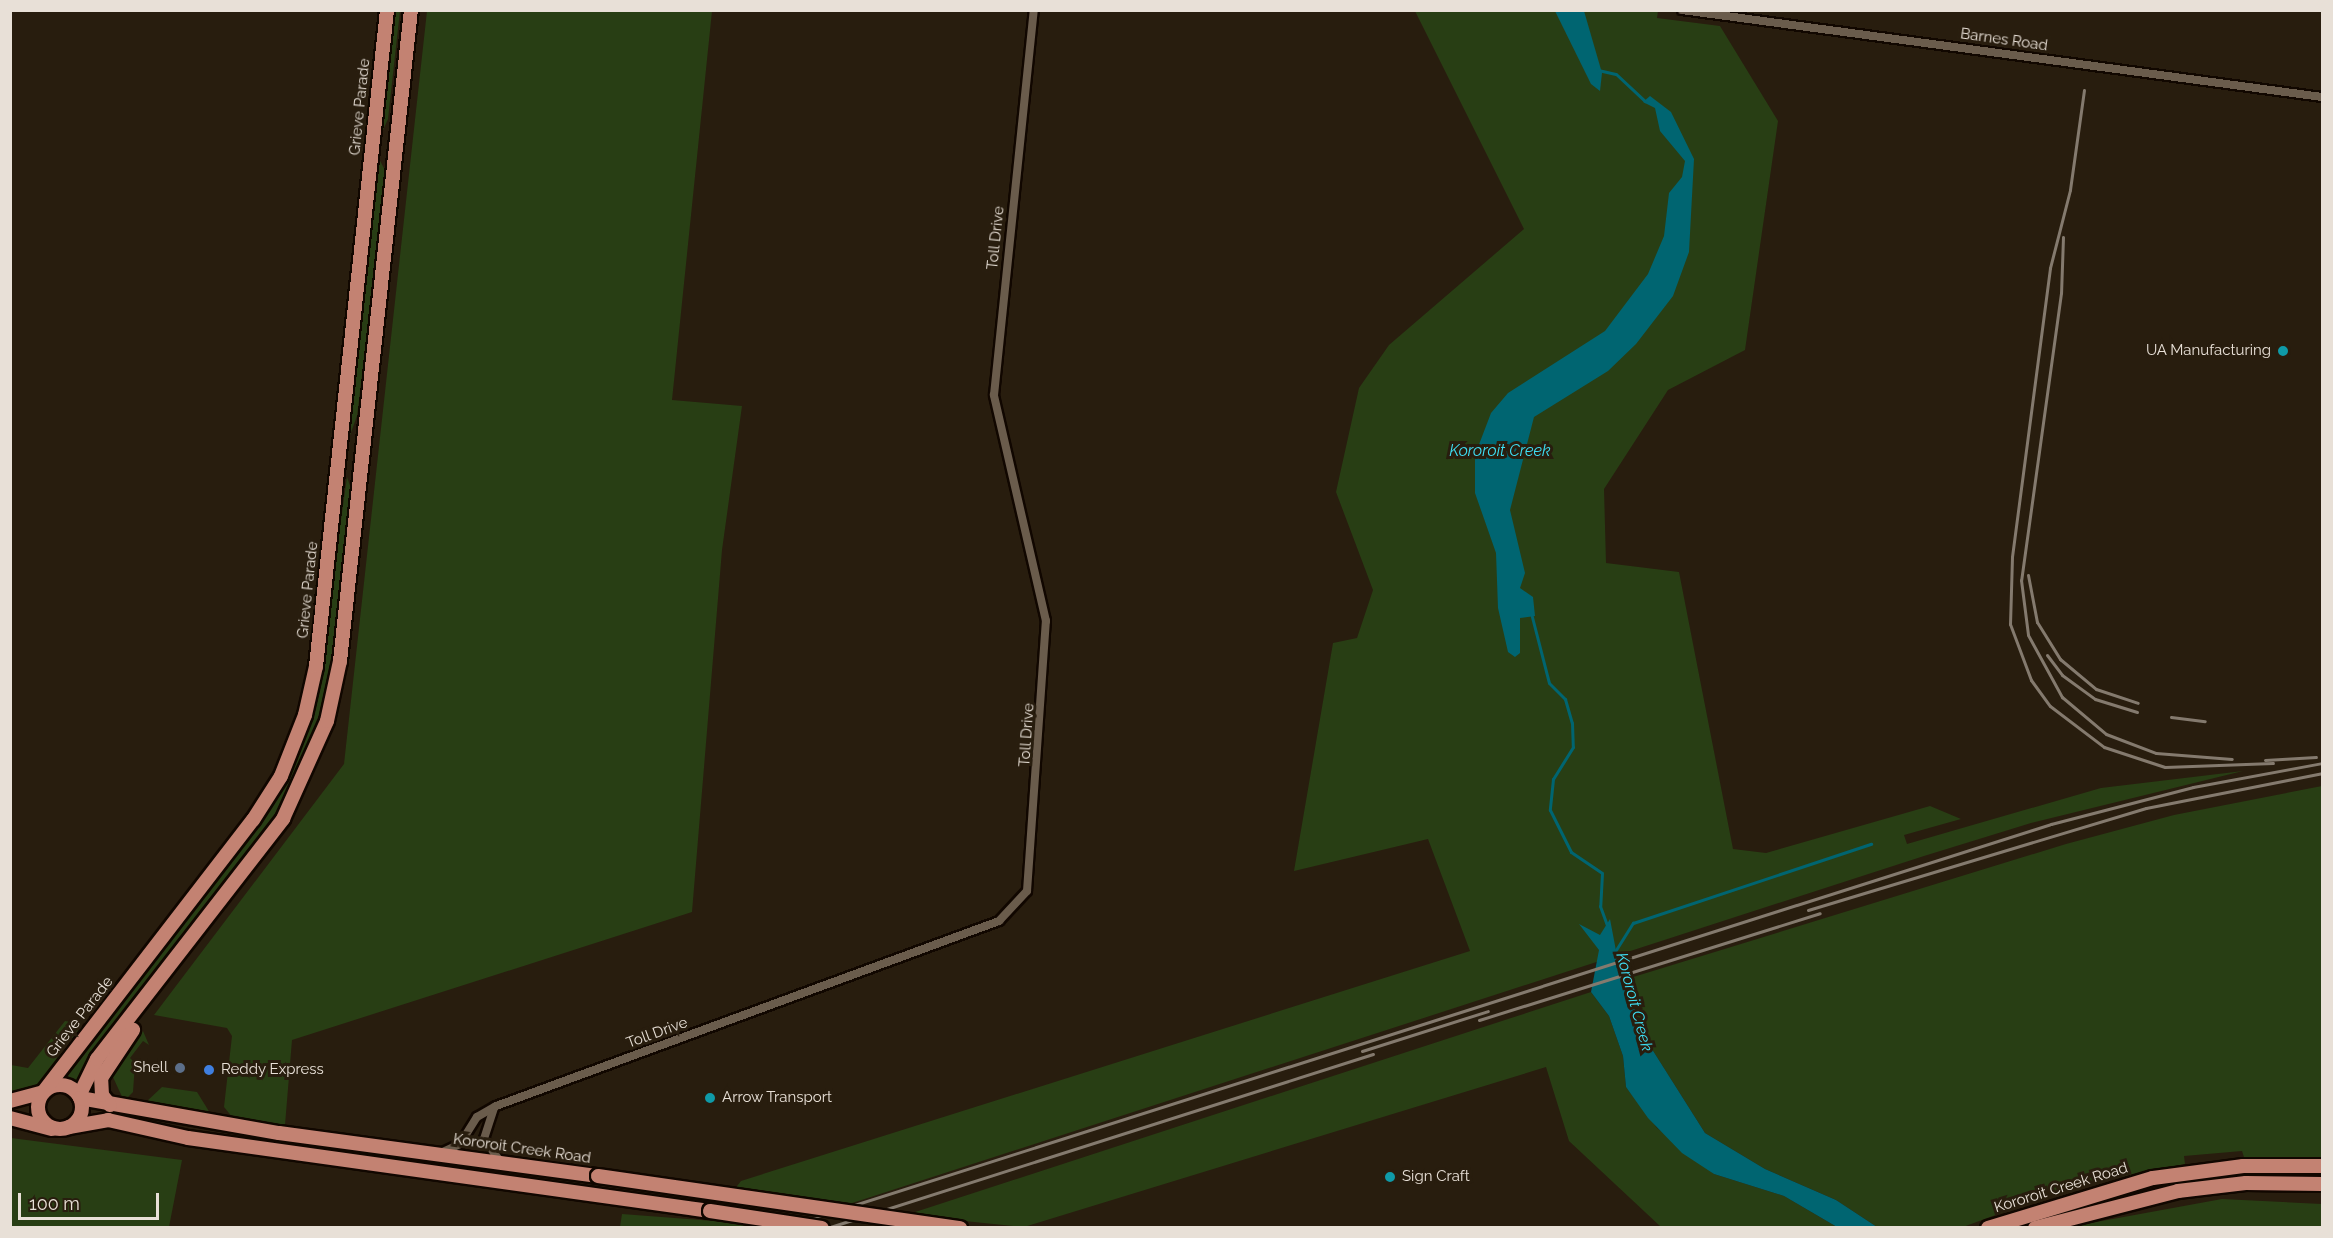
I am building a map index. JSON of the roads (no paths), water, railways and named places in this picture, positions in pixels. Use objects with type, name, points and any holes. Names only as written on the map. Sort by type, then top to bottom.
[{"type":"main road","name":"Grieve Parade","points":[[44,1091],[253,820],[281,776],[305,715],[318,657],[387,10]]},
{"type":"main road","points":[[69,1127],[80,1113],[80,1097],[94,1063],[138,1017],[197,946],[210,920],[296,797],[317,753],[336,687],[411,10]]},
{"type":"main road","points":[[110,1105],[102,1095],[101,1078],[138,1017]]},
{"type":"main road","points":[[10,1101],[64,1085],[80,1097]]},
{"type":"main road","points":[[44,1091],[40,1114],[54,1129]]},
{"type":"main road","name":"Kororoit Creek Road","points":[[80,1097],[110,1105],[425,1152],[960,1227]]},
{"type":"main road","points":[[10,1118],[54,1129],[108,1120],[188,1138],[822,1227]]},
{"type":"main road","name":"Kororoit Creek Road","points":[[1988,1227],[2153,1178],[2243,1166],[2322,1166]]},
{"type":"main road","name":"Kororoit Creek Road","points":[[2035,1227],[2178,1191],[2246,1183],[2322,1184]]},
{"type":"street","name":"Toll Drive","points":[[425,1152],[454,1148],[477,1117],[496,1106],[999,921],[1027,891],[1046,621],[994,395],[1034,10]]},
{"type":"street","name":"Barnes Road","points":[[1682,10],[2322,97]]},
{"type":"street","points":[[496,1106],[487,1117],[484,1139],[491,1155],[507,1163]]},
{"type":"water","points":[[1555,11],[1584,11],[1602,73],[1600,91],[1591,84]]},
{"type":"water","name":"Kororoit Creek","points":[[1650,96],[1671,112],[1694,159],[1689,252],[1673,296],[1636,344],[1608,371],[1534,417],[1510,510],[1525,573],[1520,588],[1533,597],[1535,616],[1520,618],[1520,653],[1515,657],[1508,652],[1498,608],[1496,553],[1475,493],[1475,455],[1491,413],[1508,393],[1605,331],[1648,274],[1664,236],[1669,193],[1682,177],[1685,161],[1660,131],[1655,108],[1643,102]]},
{"type":"water","name":"Kororoit Creek","points":[[1610,919],[1617,956],[1631,979],[1638,1027],[1705,1133],[1765,1169],[1836,1200],[1877,1227],[1837,1227],[1784,1196],[1714,1174],[1682,1153],[1648,1118],[1626,1087],[1623,1056],[1609,1016],[1591,992],[1599,950],[1579,924],[1600,935]]},
{"type":"waterway","name":"Kororoit Creek","points":[[1598,70],[1616,74],[1645,101]]},
{"type":"waterway","name":"Kororoit Creek","points":[[1531,613],[1549,683],[1565,699],[1572,723],[1573,747],[1553,779],[1550,810],[1571,852],[1602,873],[1600,906],[1607,925]]},
{"type":"waterway","points":[[1614,953],[1633,923],[1871,844]]},
{"type":"railway","points":[[2084,90],[2070,190],[2050,268],[2012,557],[2010,624],[2031,680],[2050,706],[2104,747],[2165,767],[2273,763]]},
{"type":"railway","points":[[2063,237],[2061,293],[2021,580],[2028,635],[2062,697],[2106,734],[2156,753],[2232,759]]},
{"type":"railway","points":[[2028,575],[2037,622],[2060,659],[2096,689],[2138,703]]},
{"type":"railway","points":[[2047,655],[2062,675],[2095,699],[2137,712]]},
{"type":"railway","points":[[2171,717],[2205,721]]},
{"type":"railway","points":[[2265,760],[2316,757]]},
{"type":"railway","points":[[782,1228],[2051,824],[2193,787],[2322,763]]},
{"type":"railway","points":[[1808,910],[2146,808],[2322,773]]},
{"type":"railway","points":[[1479,1020],[1820,913]]},
{"type":"railway","points":[[1362,1051],[1488,1011]]},
{"type":"railway","points":[[827,1228],[1373,1054]]},
{"type":"place","name":"UA Manufacturing","points":[[2283,351]]},
{"type":"place","name":"Shell","points":[[180,1068]]},
{"type":"place","name":"Reddy Express","points":[[209,1070]]},
{"type":"place","name":"Arrow Transport","points":[[710,1098]]},
{"type":"place","name":"Sign Craft","points":[[1390,1177]]}]
